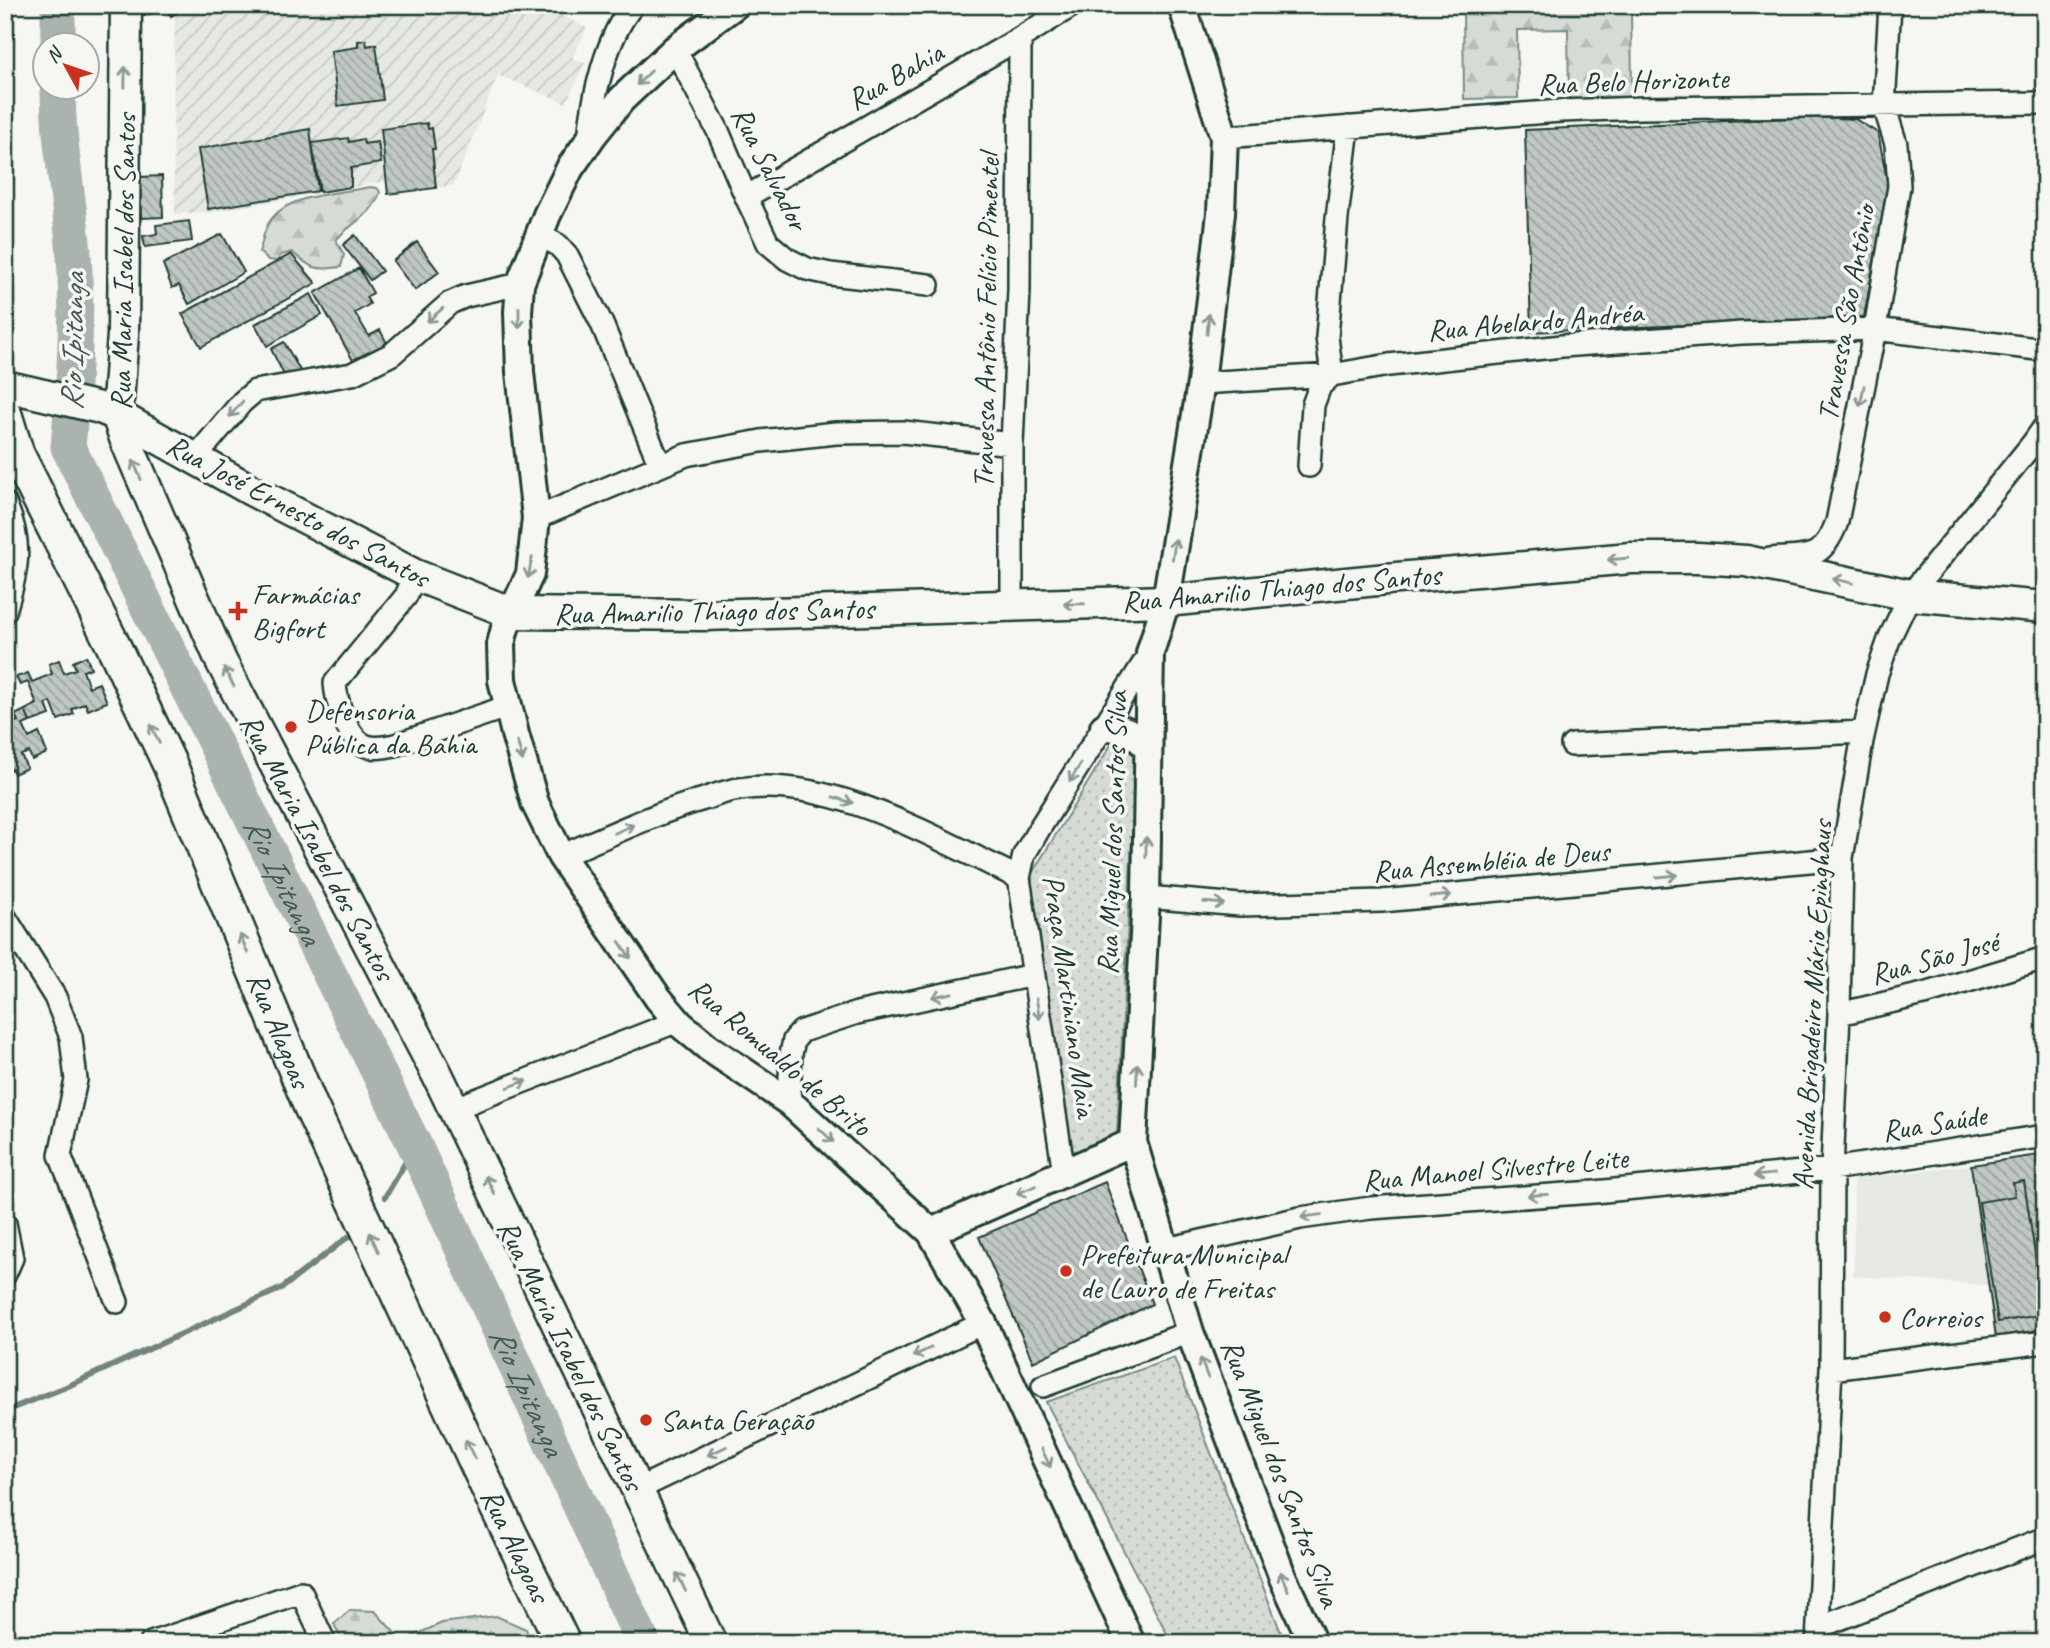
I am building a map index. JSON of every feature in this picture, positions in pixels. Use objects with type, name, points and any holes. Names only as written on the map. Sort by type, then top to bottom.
[{"type":"main road","name":"Rua Maria Isabel dos Santos","points":[[126,5],[122,334],[108,411],[134,463],[221,661],[453,1109],[711,1643]]},
{"type":"main road","name":"Rua José Ernesto dos Santos","points":[[18,389],[108,411],[251,490],[415,575],[512,613]]},
{"type":"main road","name":"Rua Alagoas","points":[[5,415],[16,454],[113,645],[170,765],[310,1105],[563,1643]]},
{"type":"main road","name":"Rua Amarilio Thiago dos Santos","points":[[512,613],[704,615],[1166,601],[1631,558],[1746,561],[1910,595],[2045,607]]},
{"type":"street","points":[[589,140],[591,115],[605,58],[634,5]]},
{"type":"street","name":"Rua Romualdo de Brito","points":[[735,5],[675,49],[622,99],[589,140],[570,168],[520,284],[520,372],[536,518],[530,574],[505,628],[501,644],[502,680],[535,803],[561,856],[659,999],[678,1021],[709,1048],[789,1102],[931,1232],[984,1323],[1131,1643]]},
{"type":"street","name":"Rua Bahia","points":[[746,197],[1073,5]]},
{"type":"street","name":"Rua Miguel dos Santos Silva","points":[[1182,5],[1224,137],[1221,213],[1201,383],[1166,601],[1150,653],[1146,897],[1133,1142],[1190,1332],[1283,1578],[1313,1643]]},
{"type":"street","name":"Travessa São Antônio","points":[[1746,561],[1813,555],[1831,538],[1837,522],[1875,329],[1899,186],[1896,144],[1884,106],[1890,5]]},
{"type":"street","name":"Travessa Antônio Felício Pimentel","points":[[1012,605],[1012,444],[1019,290],[1020,38]]},
{"type":"street","name":"Rua Salvador","points":[[675,49],[718,131],[768,243],[807,269],[928,285]]},
{"type":"street","name":"Rua Belo Horizonte","points":[[1224,137],[1642,108],[2045,103]]},
{"type":"street","points":[[1309,466],[1313,405],[1320,386],[1332,375],[1327,337],[1348,127]]},
{"type":"street","points":[[540,234],[558,245],[572,266],[602,324],[660,465]]},
{"type":"street","points":[[195,458],[242,402],[255,391],[352,374],[392,354],[450,303],[466,296],[520,284]]},
{"type":"street","name":"Rua Abelardo Andréa","points":[[1201,383],[1332,375],[1348,370],[1562,346],[1742,333],[1875,329],[2045,350]]},
{"type":"street","points":[[536,518],[686,455],[761,440],[836,433],[903,432],[1012,444]]},
{"type":"street","name":"Avenida Brigadeiro Mário Epinghaus","points":[[1818,1635],[1831,1369],[1832,1169],[1842,859],[1864,732],[1877,674],[1890,637],[1910,595],[2041,437]]},
{"type":"street","points":[[5,503],[15,525],[17,539],[14,582],[5,611]]},
{"type":"street","points":[[415,575],[406,596],[335,683],[336,697],[351,732],[362,744],[378,748],[395,745],[509,706]]},
{"type":"street","name":"Praça Martiniano Maia","points":[[1064,1173],[1019,878],[1024,856],[1034,838],[1150,653]]},
{"type":"street","points":[[1104,727],[1130,731],[1148,748]]},
{"type":"street","points":[[1572,745],[1864,732]]},
{"type":"street","points":[[561,856],[690,803],[739,789],[779,787],[816,792],[853,803],[1019,878]]},
{"type":"street","name":"Rua Assembléia de Deus","points":[[1146,897],[1240,905],[1382,901],[1842,859]]},
{"type":"street","points":[[5,917],[55,997],[71,1037],[76,1080],[60,1155],[117,1302]]},
{"type":"street","name":"Rua São José","points":[[1839,1014],[1928,993],[2045,958]]},
{"type":"street","points":[[789,1102],[791,1054],[794,1040],[802,1031],[857,1013],[1033,975]]},
{"type":"street","points":[[453,1109],[678,1021]]},
{"type":"street","name":"Rua Saúde","points":[[1832,1169],[2045,1136]]},
{"type":"street","points":[[931,1232],[1133,1142]]},
{"type":"street","name":"Rua Manoel Silvestre Leite","points":[[1167,1249],[1300,1218],[1371,1208],[1605,1191],[1832,1169]]},
{"type":"street","points":[[5,1223],[12,1258],[5,1274]]},
{"type":"street","points":[[636,1490],[984,1323]]},
{"type":"street","points":[[1043,1386],[1190,1332]]},
{"type":"street","points":[[1831,1369],[2045,1342]]},
{"type":"street","points":[[1818,1635],[2045,1538]]},
{"type":"street","points":[[151,1643],[301,1592],[325,1643]]},
{"type":"shaded area","points":[[195,5],[540,5],[587,28],[572,58],[585,63],[566,103],[498,75],[454,185],[388,194],[386,181],[212,212],[175,214],[175,17]]},
{"type":"shaded area","points":[[1971,1165],[1989,1285],[1854,1276],[1854,1179]]},
{"type":"green space","points":[[1463,5],[1631,5],[1632,98],[1569,99],[1568,29],[1517,30],[1518,98],[1464,99]]},
{"type":"green space","points":[[377,188],[380,192],[377,200],[367,213],[336,240],[344,255],[341,267],[314,267],[292,252],[281,255],[277,261],[268,260],[259,252],[268,225],[278,212],[289,205],[315,196]]},
{"type":"green space","points":[[1114,740],[1137,744],[1117,1134],[1061,1161],[1031,875]]},
{"type":"green space","points":[[1174,1358],[1285,1643],[1172,1643],[1046,1402]]},
{"type":"green space","points":[[350,1610],[375,1611],[402,1641],[442,1623],[496,1616],[526,1629],[531,1643],[343,1643],[334,1624]]},
{"type":"green space","points":[[286,1634],[296,1643],[255,1643]]},
{"type":"building","points":[[138,5],[153,5],[154,13],[140,16]]},
{"type":"building","points":[[165,5],[190,5],[171,16]]},
{"type":"building","points":[[366,40],[367,46],[376,44],[383,100],[338,106],[331,51],[358,47],[358,41]]},
{"type":"building","points":[[1817,117],[1855,119],[1878,133],[1888,185],[1864,317],[1531,332],[1525,130]]},
{"type":"building","points":[[427,123],[428,129],[432,128],[435,149],[432,149],[436,188],[388,194],[381,129]]},
{"type":"building","points":[[310,129],[318,191],[208,209],[198,149]]},
{"type":"building","points":[[348,138],[349,142],[363,139],[364,144],[378,142],[381,163],[351,168],[351,187],[320,192],[312,143]]},
{"type":"building","points":[[162,176],[163,217],[141,218],[140,177]]},
{"type":"building","points":[[189,221],[192,241],[145,247],[143,236],[157,234],[156,225]]},
{"type":"building","points":[[222,234],[244,272],[189,304],[179,285],[172,288],[163,264]]},
{"type":"building","points":[[355,235],[382,271],[370,280],[343,245]]},
{"type":"building","points":[[417,242],[439,272],[415,290],[393,261]]},
{"type":"building","points":[[291,254],[316,283],[201,347],[182,314]]},
{"type":"building","points":[[359,268],[373,293],[366,297],[370,304],[355,313],[369,336],[380,330],[388,345],[355,364],[315,293]]},
{"type":"building","points":[[311,294],[322,315],[267,346],[255,324]]},
{"type":"building","points":[[284,342],[303,376],[286,379],[271,349]]},
{"type":"building","points":[[86,656],[91,668],[83,671],[89,687],[99,683],[107,702],[88,710],[85,703],[72,709],[74,714],[58,720],[51,702],[46,704],[50,715],[30,722],[25,710],[37,704],[28,682],[20,685],[16,677],[28,673],[32,682],[52,674],[49,664],[59,660],[64,673],[76,669],[73,662]]},
{"type":"building","points":[[25,710],[30,722],[23,725],[29,738],[39,733],[47,753],[32,760],[29,752],[21,755],[27,768],[14,774],[12,769],[5,772],[5,727],[18,721],[15,715]]},
{"type":"building","points":[[2045,1154],[2045,1329],[1996,1337],[1971,1165]]},
{"type":"building","points":[[2024,1181],[2038,1274],[2045,1272],[2045,1314],[1998,1322],[1979,1202],[2015,1196],[2013,1183]]},
{"type":"building","name":"Prefeitura Municipal de Lauro de Freitas","points":[[1105,1182],[1152,1304],[1033,1362],[979,1237]]},
{"type":"waterway","name":"Rio Ipitanga","points":[[58,5],[58,32]]},
{"type":"waterway","name":"Rio Ipitanga","points":[[58,102],[76,294],[68,447],[415,1146],[643,1643]]},
{"type":"waterway","points":[[385,1197],[415,1146]]},
{"type":"waterway","points":[[5,1411],[66,1387],[282,1288],[348,1237]]},
{"type":"place","name":"Farmácias Bigfort","points":[[238,611]]},
{"type":"place","name":"Defensoria Pública da Bahia","points":[[291,727]]},
{"type":"place","name":"Prefeitura Municipal de Lauro de Freitas","points":[[1066,1271]]},
{"type":"place","name":"Correios","points":[[1885,1317]]},
{"type":"place","name":"Santa Geração","points":[[646,1420]]}]
